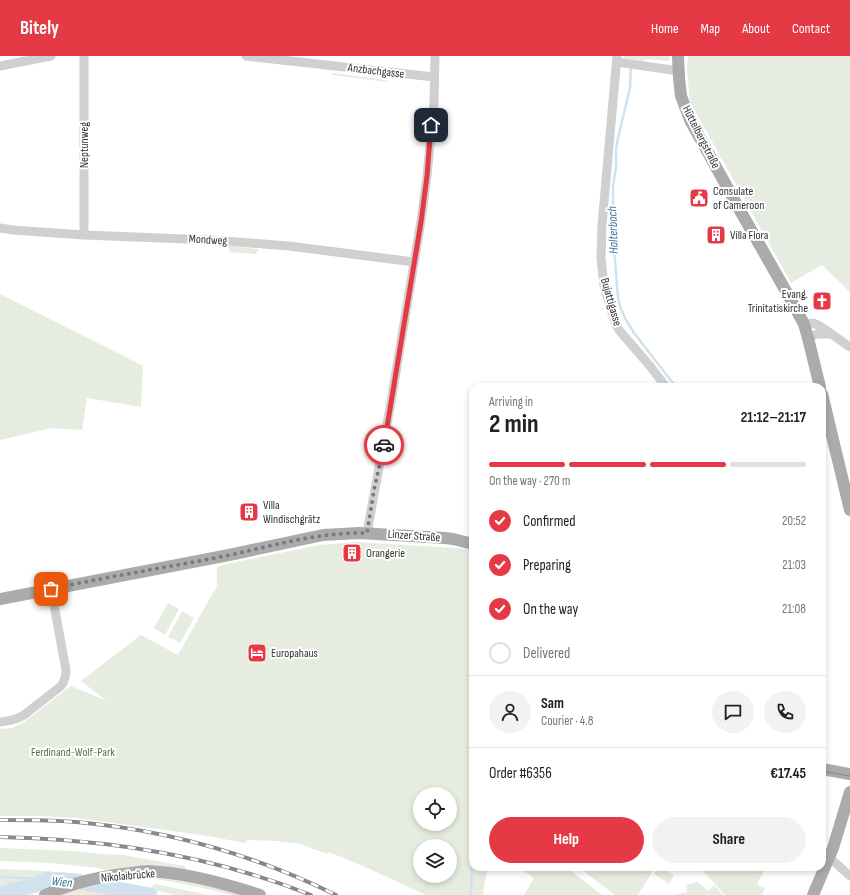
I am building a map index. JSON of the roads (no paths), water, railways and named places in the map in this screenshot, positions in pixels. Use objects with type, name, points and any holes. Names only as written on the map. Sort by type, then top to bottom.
[{"type":"main road","name":"Hüttelbergstraße","points":[[678,56],[678,71],[682,96],[692,124],[804,324],[819,383]]},
{"type":"main road","points":[[826,411],[850,510]]},
{"type":"main road","name":"Linzer Straße","points":[[0,599],[229,555],[313,537],[338,534],[367,533],[449,538],[469,543]]},
{"type":"main road","points":[[826,770],[850,774]]},
{"type":"main road","points":[[826,866],[850,792]]},
{"type":"main road","name":"Nikolaibrücke","points":[[45,895],[87,881],[118,874],[148,871],[180,874],[260,895]]},
{"type":"main road","points":[[813,895],[824,871]]},
{"type":"street","points":[[0,66],[51,56]]},
{"type":"street","name":"Neptunweg","points":[[84,56],[84,235]]},
{"type":"street","name":"Anzbachgasse","points":[[246,56],[315,60],[434,77]]},
{"type":"street","points":[[367,533],[392,402],[421,222],[434,102],[435,56]]},
{"type":"street","points":[[617,59],[626,63],[678,71]]},
{"type":"street","name":"Bujattigasse","points":[[617,59],[602,226],[601,258],[603,282],[616,325],[663,383]]},
{"type":"street","name":"Mondweg","points":[[0,228],[21,231],[84,235],[211,240],[333,251],[414,262]]},
{"type":"street","points":[[804,324],[816,324],[824,328],[850,348]]},
{"type":"street","points":[[808,338],[817,334],[831,334]]},
{"type":"street","points":[[0,722],[17,719],[24,715],[61,686],[66,677],[51,589]]},
{"type":"street","points":[[830,857],[850,876]]},
{"type":"waterway","name":"Halterbach","points":[[631,66],[630,88],[616,150],[616,167],[613,186],[611,231],[618,298],[626,320],[634,333],[673,383]]},
{"type":"waterway","name":"Halterbach","points":[[471,895],[472,871]]},
{"type":"waterway","points":[[0,877],[47,879]]},
{"type":"waterway","name":"Wien","points":[[0,894],[35,885],[47,879],[76,881],[150,895]]},
{"type":"tram line","points":[[826,772],[850,776]]},
{"type":"railway","points":[[0,820],[48,820],[76,822],[144,831],[177,838],[242,856],[336,895]]},
{"type":"railway","points":[[0,837],[79,841],[158,852],[236,870],[274,881],[311,895]]},
{"type":"place","name":"Consulate of Cameroon","points":[[699,198]]},
{"type":"place","name":"Villa Flora","points":[[716,235]]},
{"type":"place","name":"Evang. Trinitatiskirche","points":[[822,301]]},
{"type":"place","name":"Villa Windischgrätz","points":[[249,512]]},
{"type":"place","name":"Orangerie","points":[[352,553]]},
{"type":"place","name":"Europahaus","points":[[257,653]]},
{"type":"park label","name":"Ferdinand-Wolf-Park","points":[[73,752]]}]
